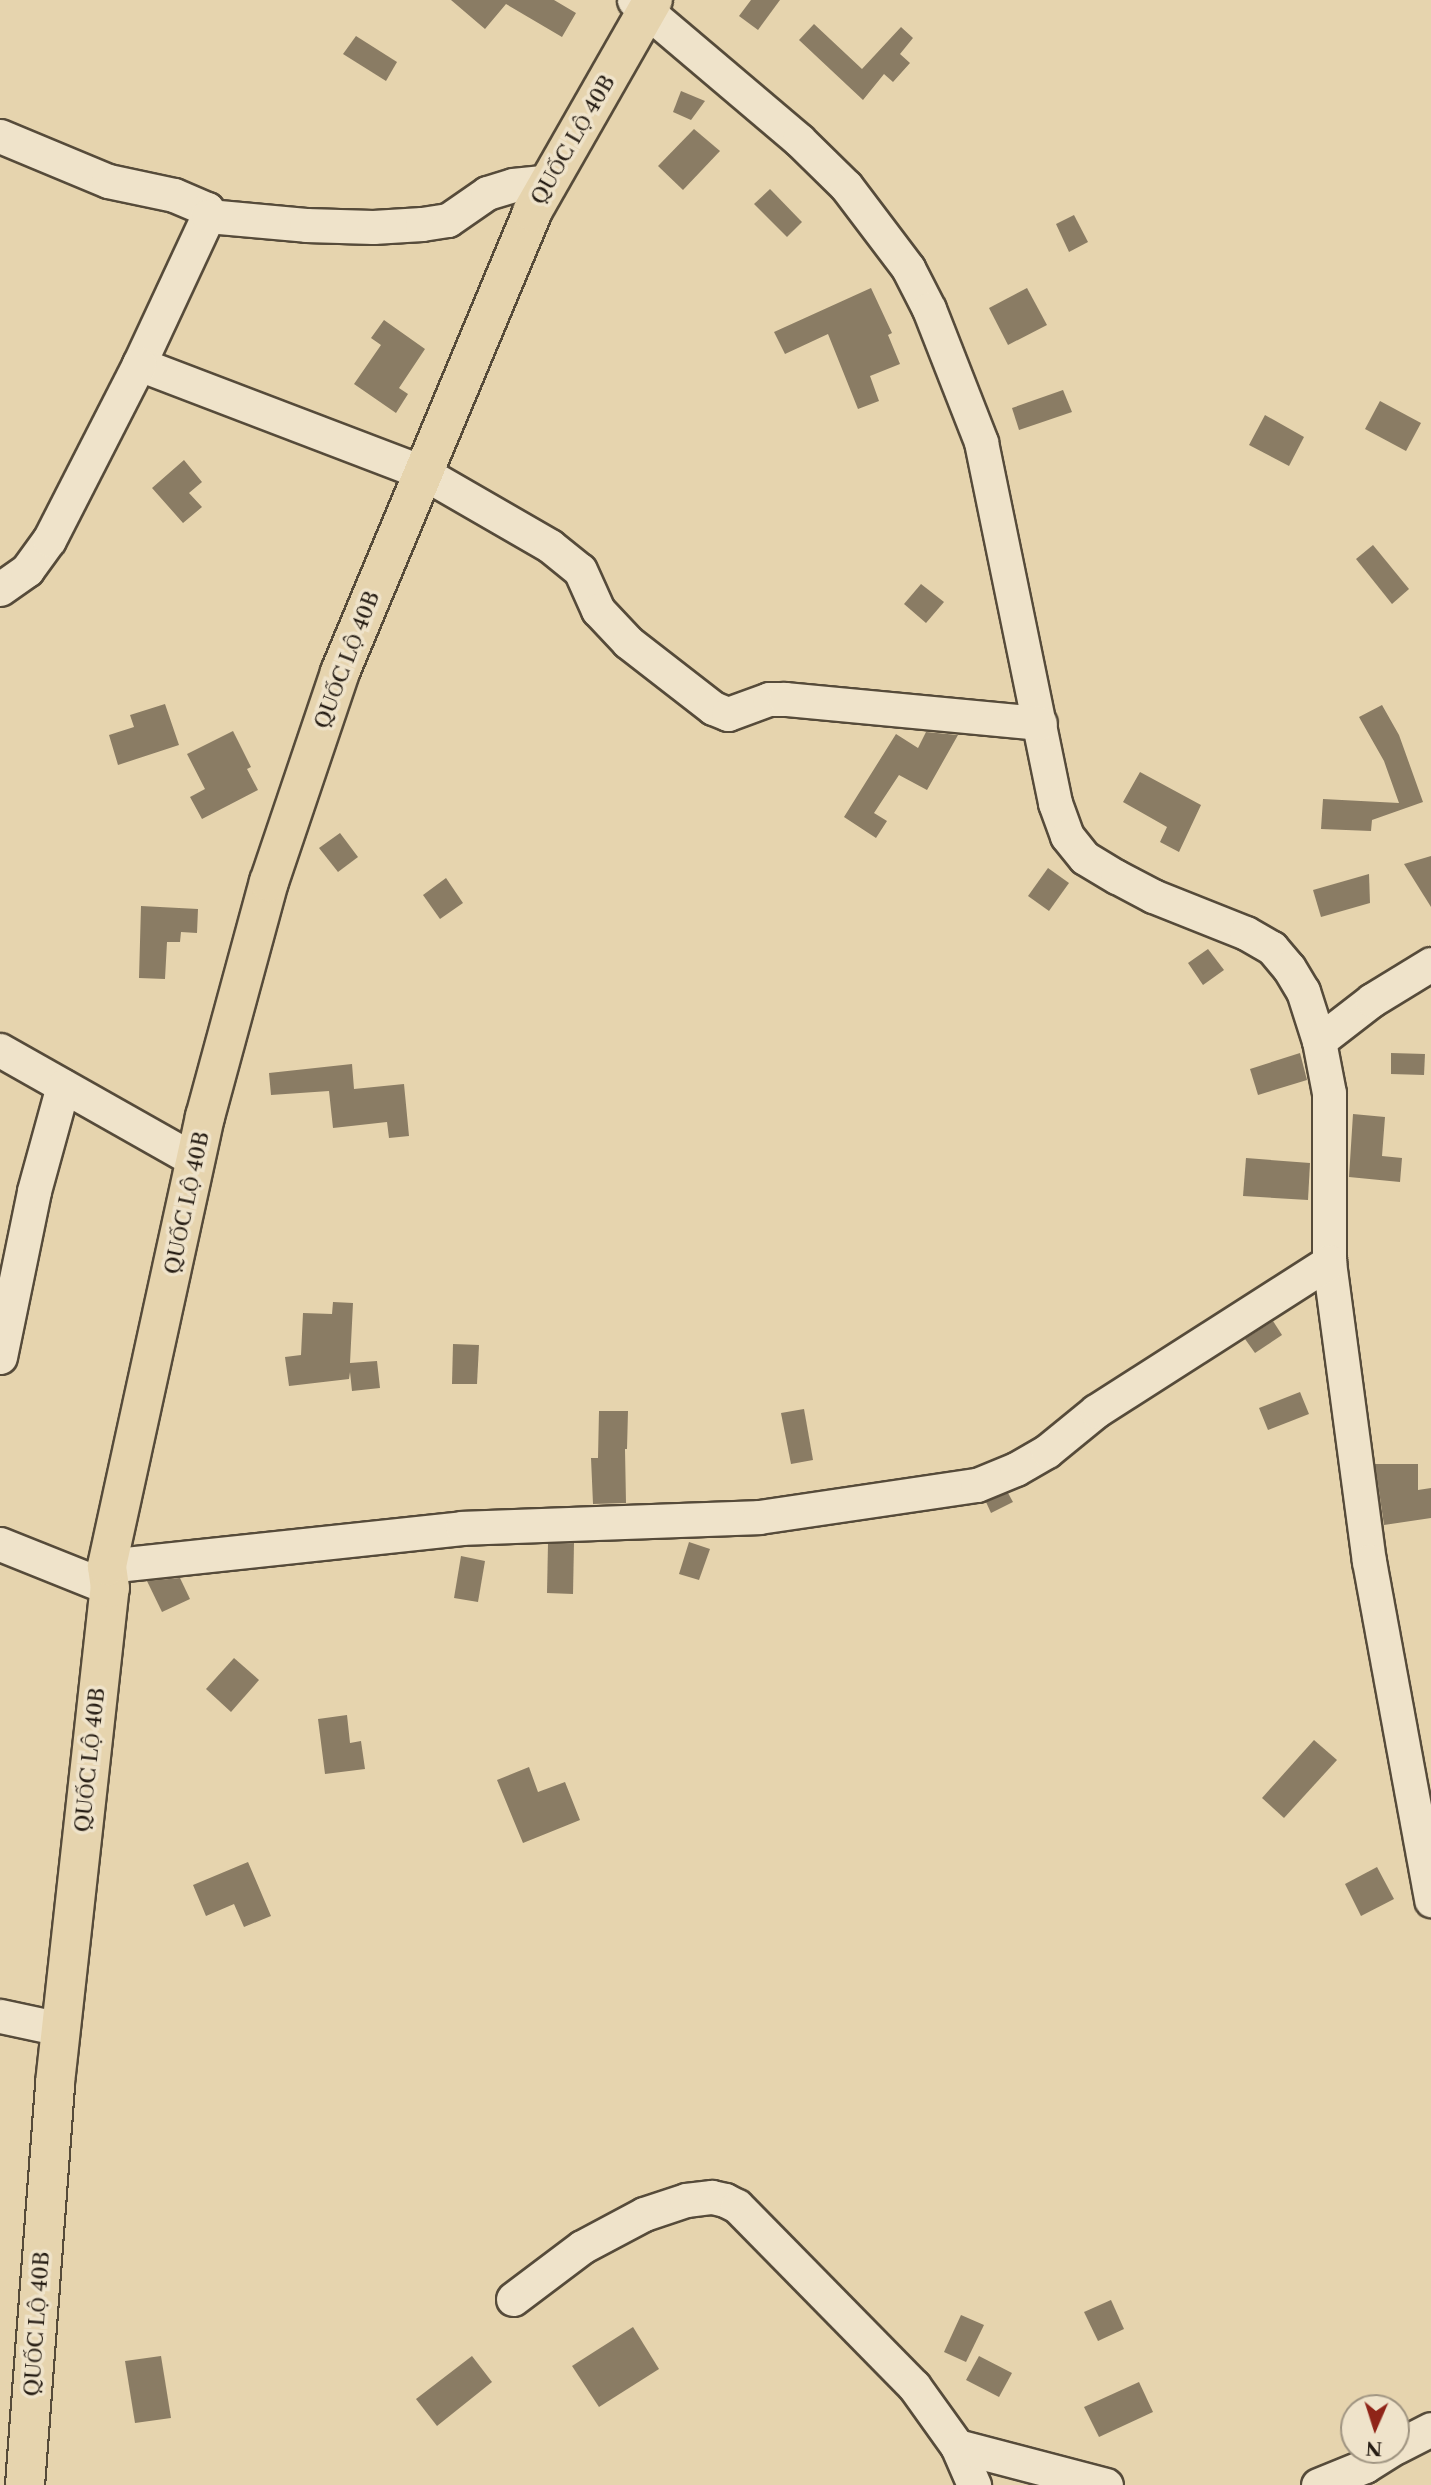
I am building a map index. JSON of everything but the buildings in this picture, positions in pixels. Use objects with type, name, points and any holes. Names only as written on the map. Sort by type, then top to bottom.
[{"type":"highway","name":"QUỐC LỘ 40B","points":[[25,2485],[61,2029],[109,1577],[205,1117],[269,882],[340,672],[532,212],[644,4]]},
{"type":"street","points":[[644,4],[828,167],[878,225],[908,268],[929,309],[981,442],[1055,803],[1067,836],[1084,858],[1153,897],[1247,933],[1272,948],[1303,991],[1319,1041],[1329,1093],[1329,1262],[1369,1562],[1431,1900]]},
{"type":"street","points":[[0,136],[116,184],[174,195],[203,205],[208,216],[139,364],[49,540],[27,569],[0,589]]},
{"type":"street","points":[[208,216],[306,225],[373,227],[422,224],[448,220],[487,193],[513,185],[550,181]]},
{"type":"street","points":[[139,364],[422,472],[550,546],[580,570],[598,610],[628,642],[713,708],[728,714],[741,712],[769,699],[785,699],[1040,723]]},
{"type":"street","points":[[1319,1041],[1372,1000],[1431,964]]},
{"type":"street","points":[[0,1050],[196,1161]]},
{"type":"street","points":[[0,1357],[34,1191],[63,1086]]},
{"type":"street","points":[[0,1544],[109,1577],[462,1528],[759,1517],[977,1485],[1016,1469],[1046,1451],[1096,1411],[1329,1262]]},
{"type":"street","points":[[0,2015],[61,2029]]},
{"type":"street","points":[[513,2299],[582,2247],[644,2214],[686,2200],[712,2197],[725,2200],[737,2206],[914,2386],[957,2446],[974,2485]]},
{"type":"street","points":[[1410,2439],[1431,2429]]},
{"type":"street","points":[[957,2446],[1106,2485]]},
{"type":"street","points":[[1318,2485],[1369,2464]]}]
